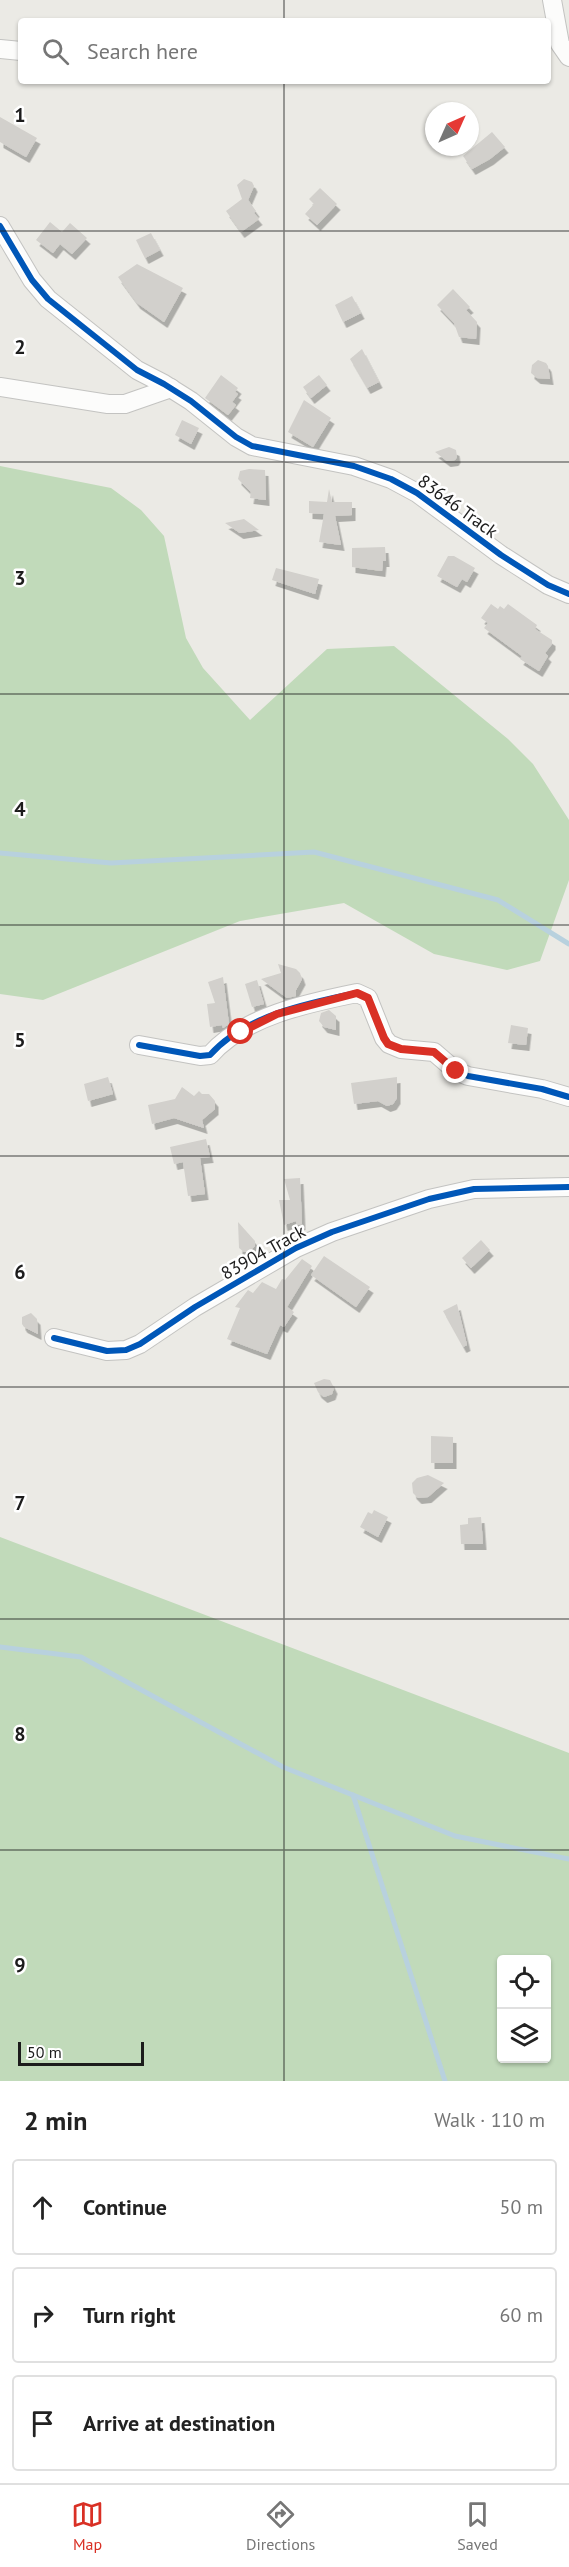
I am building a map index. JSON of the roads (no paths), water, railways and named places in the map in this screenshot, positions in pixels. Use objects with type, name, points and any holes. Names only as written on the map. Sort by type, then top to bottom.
[{"type":"street","points":[[552,0],[554,25],[560,44],[569,57]]},
{"type":"street","points":[[0,49],[18,51]]},
{"type":"street","points":[[0,226],[32,280],[48,299],[137,370],[171,388]]},
{"type":"street","points":[[0,387],[108,404],[125,404],[171,388]]},
{"type":"street","name":"83646 Track","points":[[171,388],[236,437],[252,446],[354,466],[391,479],[417,493],[501,555],[548,585],[569,594]]},
{"type":"street","points":[[139,1045],[200,1056],[210,1055],[220,1044],[277,1014],[357,993],[368,998],[384,1038],[395,1048],[434,1052],[456,1071],[468,1076],[542,1089],[569,1097]]},
{"type":"street","name":"83904 Track","points":[[54,1338],[107,1351],[126,1350],[140,1344],[195,1307],[296,1248],[332,1232],[429,1199],[474,1189],[569,1187]]},
{"type":"waterway","points":[[0,853],[111,863],[314,852],[498,900],[569,944]]},
{"type":"waterway","points":[[0,1647],[81,1657],[283,1767],[455,1836],[569,1859]]},
{"type":"waterway","points":[[353,1795],[445,2081]]}]
